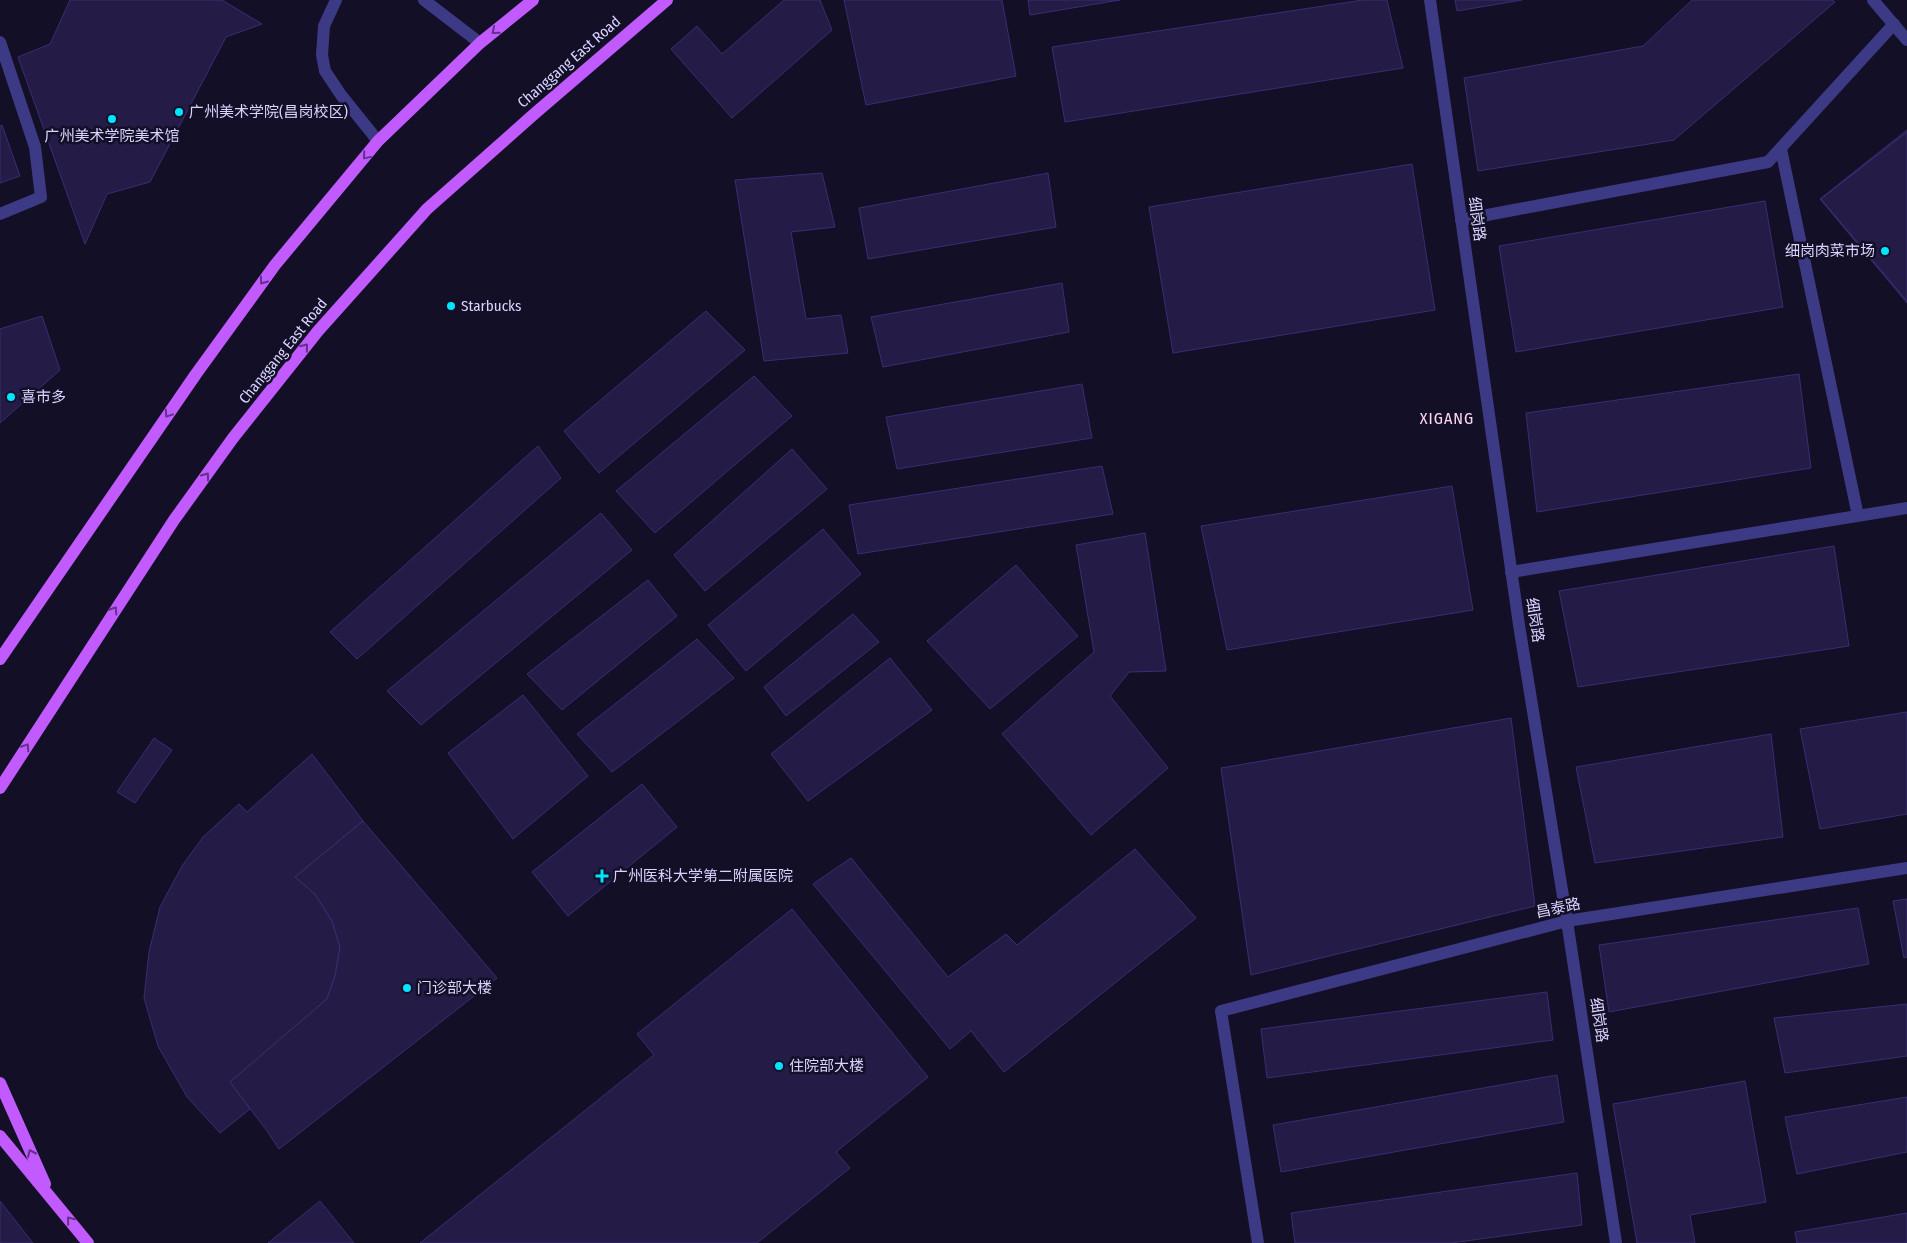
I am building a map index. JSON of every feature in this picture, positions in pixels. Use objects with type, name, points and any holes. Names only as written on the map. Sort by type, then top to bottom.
[{"type":"main road","points":[[0,659],[196,374],[275,264],[378,141],[480,42],[533,0]]},
{"type":"main road","name":"Changgang East Road","points":[[0,788],[174,520],[233,438],[318,331],[427,209],[667,0]]},
{"type":"main road","points":[[0,650],[22,628]]},
{"type":"main road","points":[[0,1083],[51,1198]]},
{"type":"main road","points":[[0,1136],[88,1243]]},
{"type":"street","points":[[336,0],[324,26],[322,55],[325,71],[341,95],[378,141]]},
{"type":"street","points":[[424,0],[480,42]]},
{"type":"street","name":"细岗路","points":[[1430,0],[1511,572],[1616,1243]]},
{"type":"street","points":[[1873,0],[1907,40]]},
{"type":"street","points":[[1461,220],[1768,162],[1894,24]]},
{"type":"street","points":[[0,42],[35,147],[41,197],[0,214]]},
{"type":"street","points":[[1780,149],[1858,516]]},
{"type":"street","points":[[1511,572],[1907,508]]},
{"type":"street","name":"昌泰路","points":[[1258,1243],[1221,1011],[1567,921],[1907,868]]},
{"type":"building","name":"广州美术学院美术馆","points":[[70,0],[222,0],[262,24],[226,37],[150,182],[107,194],[85,244],[18,57],[50,44]]},
{"type":"building","points":[[784,0],[820,0],[832,30],[732,118],[671,49],[697,26],[722,54]]},
{"type":"building","points":[[844,0],[1002,0],[1016,76],[866,105]]},
{"type":"building","points":[[1028,0],[1120,0],[1030,15]]},
{"type":"building","points":[[1363,0],[1387,0],[1403,68],[1065,122],[1052,47]]},
{"type":"building","points":[[1455,0],[1522,0],[1457,11]]},
{"type":"building","points":[[1692,0],[1832,0],[1835,2],[1674,140],[1478,171],[1464,78],[1643,46]]},
{"type":"building","points":[[2,125],[20,176],[0,183],[0,126]]},
{"type":"building","name":"细岗肉菜市场","points":[[1907,130],[1907,303],[1820,199]]},
{"type":"building","name":"细岗肉菜市场","points":[[1907,132],[1907,301],[1821,199]]},
{"type":"building","points":[[1412,164],[1435,310],[1173,353],[1149,207]]},
{"type":"building","points":[[822,173],[835,227],[791,232],[806,319],[841,315],[848,353],[764,361],[735,180]]},
{"type":"building","points":[[1048,173],[1056,227],[868,259],[859,208]]},
{"type":"building","points":[[1765,201],[1783,307],[1516,352],[1499,246]]},
{"type":"building","points":[[1062,283],[1069,332],[883,367],[871,317]]},
{"type":"building","points":[[706,311],[745,350],[599,473],[564,431]]},
{"type":"building","points":[[42,316],[60,370],[0,423],[0,329]]},
{"type":"building","points":[[1799,374],[1811,468],[1537,512],[1526,413]]},
{"type":"building","points":[[754,376],[792,416],[655,533],[616,491]]},
{"type":"building","points":[[1082,384],[1092,438],[897,469],[886,417]]},
{"type":"building","points":[[538,446],[561,478],[357,659],[330,632]]},
{"type":"building","points":[[792,449],[827,489],[705,591],[674,555]]},
{"type":"building","points":[[1102,466],[1113,514],[858,554],[849,505]]},
{"type":"building","points":[[1452,486],[1473,610],[1227,650],[1201,526]]},
{"type":"building","points":[[601,513],[632,550],[421,725],[387,691]]},
{"type":"building","points":[[823,529],[861,574],[746,671],[708,625]]},
{"type":"building","points":[[1145,533],[1166,671],[1129,672],[1110,696],[1168,768],[1091,835],[1002,734],[1094,652],[1076,545]]},
{"type":"building","points":[[1834,546],[1849,646],[1578,687],[1559,591]]},
{"type":"building","points":[[1016,565],[1078,636],[990,709],[927,641]]},
{"type":"building","points":[[648,580],[677,616],[562,710],[527,674]]},
{"type":"building","points":[[853,614],[879,642],[786,716],[764,687]]},
{"type":"building","points":[[697,639],[734,678],[612,772],[577,734]]},
{"type":"building","points":[[890,658],[932,710],[808,801],[771,754]]},
{"type":"building","points":[[523,695],[588,776],[513,839],[448,753]]},
{"type":"building","points":[[1907,712],[1907,814],[1820,829],[1800,729]]},
{"type":"building","points":[[1511,718],[1535,906],[1251,975],[1221,768]]},
{"type":"building","points":[[1771,734],[1783,837],[1595,863],[1576,767]]},
{"type":"building","points":[[154,738],[172,750],[135,803],[117,792]]},
{"type":"building","points":[[312,754],[363,821],[295,877],[315,894],[332,921],[340,947],[335,976],[327,999],[230,1082],[250,1109],[220,1133],[187,1097],[158,1046],[144,998],[149,952],[160,907],[182,866],[203,837],[239,804],[247,812]]},
{"type":"building","points":[[642,784],[677,827],[568,916],[532,872]]},
{"type":"building","name":"门诊部大楼","points":[[363,821],[497,978],[279,1149],[230,1082],[327,999],[335,976],[340,947],[332,921],[315,894],[295,877]]},
{"type":"building","points":[[1135,849],[1196,918],[1004,1072],[971,1031],[950,1049],[813,884],[851,858],[948,977],[1006,934],[1017,945]]},
{"type":"building","points":[[1907,899],[1907,957],[1904,958],[1893,901]]},
{"type":"building","points":[[1858,908],[1869,964],[1609,1012],[1599,945]]},
{"type":"building","name":"住院部大楼","points":[[792,909],[928,1077],[836,1152],[850,1168],[757,1243],[420,1243],[654,1055],[637,1034]]},
{"type":"building","points":[[1547,992],[1553,1040],[1267,1078],[1261,1029]]},
{"type":"building","points":[[1907,1004],[1907,1056],[1785,1073],[1774,1018]]},
{"type":"building","points":[[1557,1075],[1564,1122],[1281,1172],[1273,1125]]},
{"type":"building","points":[[1745,1081],[1766,1202],[1690,1215],[1695,1243],[1637,1243],[1613,1104]]},
{"type":"building","points":[[1907,1097],[1907,1152],[1797,1174],[1785,1117]]},
{"type":"building","points":[[1577,1173],[1582,1225],[1451,1243],[1295,1243],[1291,1213]]},
{"type":"building","points":[[0,1201],[33,1243],[0,1243]]},
{"type":"building","points":[[320,1201],[354,1243],[268,1243]]},
{"type":"building","points":[[1907,1213],[1907,1243],[1797,1243],[1795,1232]]},
{"type":"place","name":"广州美术学院(昌岗校区)","points":[[179,112]]},
{"type":"place","name":"广州美术学院美术馆","points":[[112,119]]},
{"type":"place","name":"细岗肉菜市场","points":[[1885,251]]},
{"type":"place","name":"Starbucks","points":[[451,306]]},
{"type":"place","name":"喜市多","points":[[11,397]]},
{"type":"place","name":"广州医科大学第二附属医院","points":[[602,876]]},
{"type":"place","name":"门诊部大楼","points":[[407,988]]},
{"type":"place","name":"住院部大楼","points":[[779,1066]]},
{"type":"district","name":"XIGANG","points":[[1447,418]]}]
